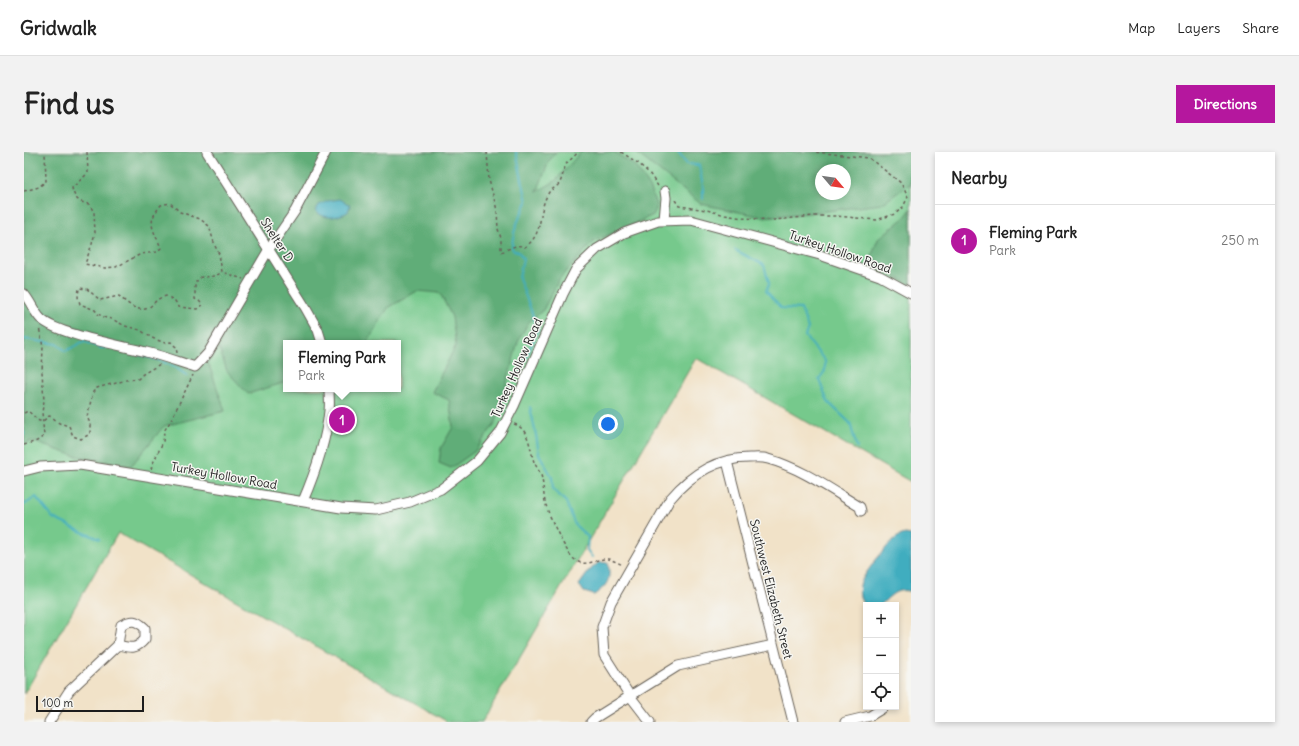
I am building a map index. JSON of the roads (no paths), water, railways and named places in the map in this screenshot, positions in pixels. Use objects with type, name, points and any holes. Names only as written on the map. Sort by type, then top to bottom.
[{"type":"street","name":"Shelter D","points":[[207,152],[305,307],[318,330],[321,340]]},
{"type":"street","points":[[24,294],[28,298],[34,310],[42,319],[65,331],[147,352],[195,367],[208,353],[250,280],[294,211],[326,152]]},
{"type":"street","points":[[664,220],[666,198],[665,191]]},
{"type":"street","name":"Turkey Hollow Road","points":[[24,471],[40,467],[80,465],[341,508],[376,510],[410,502],[441,489],[477,461],[500,433],[514,406],[563,294],[576,269],[598,249],[624,233],[658,221],[691,220],[820,255],[880,276],[911,293]]},
{"type":"street","points":[[303,501],[311,482],[324,440],[330,410],[329,392]]},
{"type":"street","points":[[650,722],[630,696],[604,655],[602,627],[611,602],[670,499],[682,486],[709,466],[736,458],[766,458],[799,470],[860,507],[861,511]]},
{"type":"street","name":"Southwest Elizabeth Street","points":[[727,461],[793,722]]},
{"type":"street","points":[[49,722],[69,691],[118,645]]},
{"type":"street","points":[[591,722],[678,666],[773,645]]},
{"type":"street","points":[[845,722],[870,716],[880,710]]},
{"type":"water","points":[[340,199],[350,205],[348,212],[339,216],[327,217],[315,211],[317,206],[328,201]]},
{"type":"water","points":[[905,534],[911,535],[911,592],[902,591],[894,593],[884,602],[863,602],[863,604],[859,588],[862,580],[870,567],[887,547],[899,536]]},
{"type":"water","points":[[599,562],[608,563],[609,578],[607,582],[603,588],[594,595],[584,592],[579,585],[589,571]]},
{"type":"waterway","points":[[516,152],[527,202],[515,231],[512,250],[519,252],[523,259],[519,278],[538,329],[521,370]]},
{"type":"waterway","points":[[677,152],[687,164],[699,165],[703,187],[703,199]]},
{"type":"waterway","points":[[735,250],[764,265],[769,283],[766,291],[781,308],[801,309],[808,328],[805,336],[825,361],[825,371],[819,379],[828,402],[850,423],[857,448]]},
{"type":"waterway","points":[[24,339],[57,344],[66,351],[84,341],[101,348],[108,347]]},
{"type":"waterway","points":[[134,353],[169,364],[187,376]]},
{"type":"waterway","points":[[530,407],[539,454],[552,477],[553,489],[566,502],[575,525],[588,537],[587,550],[592,557]]},
{"type":"waterway","points":[[24,505],[36,497],[53,518],[100,539]]},
{"type":"place","name":"Fleming Park","points":[[342,420]]}]
